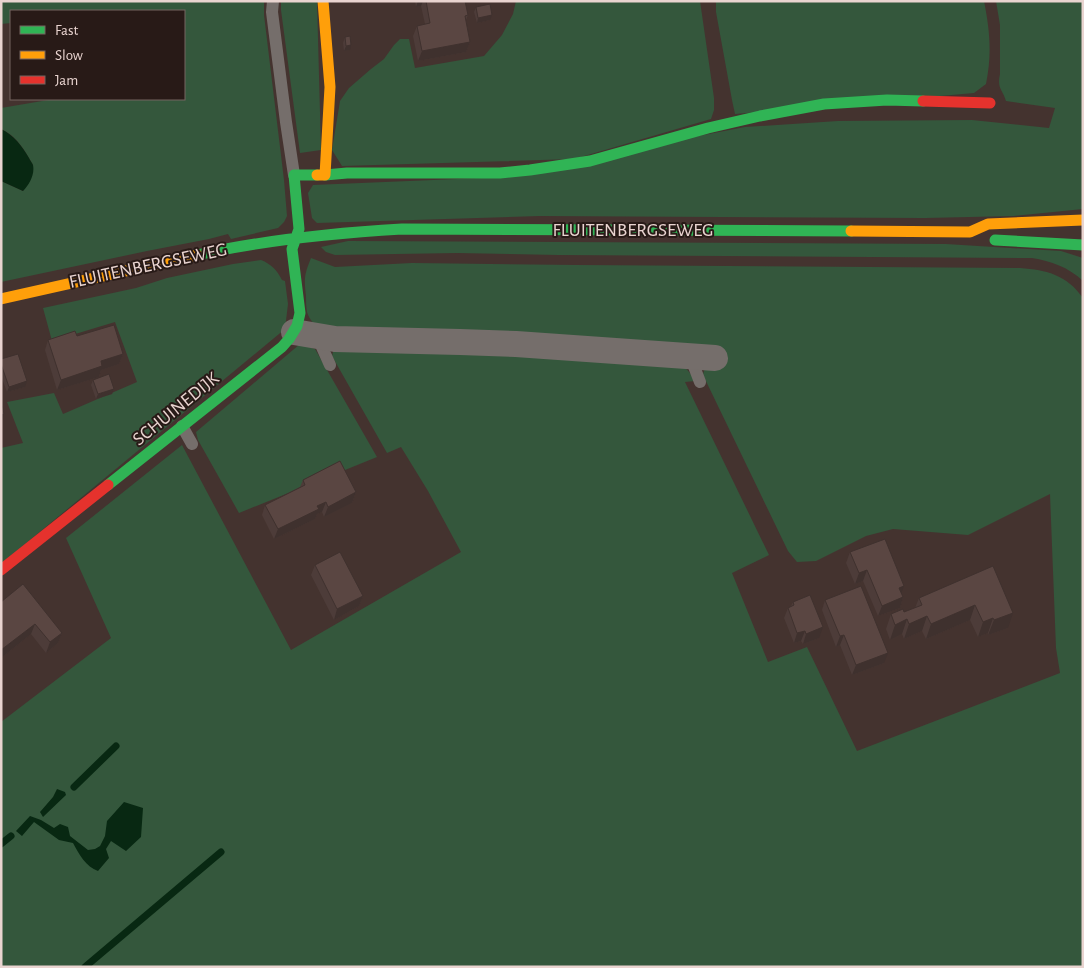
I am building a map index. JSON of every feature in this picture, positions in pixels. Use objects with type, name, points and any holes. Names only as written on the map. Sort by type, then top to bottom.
[{"type":"street","points":[[323,1],[330,87],[325,174]]},
{"type":"street","points":[[296,238],[299,229],[294,175],[530,170],[590,161],[708,128],[824,104],[887,100],[990,103]]},
{"type":"street","name":"FLUITENBERGSEWEG","points":[[970,232],[988,224],[1083,220]]},
{"type":"street","name":"FLUITENBERGSEWEG","points":[[1,299],[233,247],[347,232],[452,228],[970,232],[986,239],[1083,245]]},
{"type":"street","name":"SCHUINEDIJK","points":[[1,570],[282,347],[306,334],[297,326],[300,313],[292,248],[296,238]]},
{"type":"street","points":[[306,334],[336,339],[516,344],[703,357]]},
{"type":"lane","points":[[273,1],[272,12],[294,175]]},
{"type":"lane","points":[[306,334],[330,365]]},
{"type":"lane","points":[[700,382],[703,357]]},
{"type":"lane","points":[[182,426],[192,444]]},
{"type":"shaded area","points":[[1,1],[264,1],[264,15],[284,180],[287,216],[284,222],[278,228],[231,239],[228,234],[1,282],[1,181],[23,191],[33,165],[24,149],[16,140],[1,129],[1,108],[48,100],[185,100],[185,10],[10,10],[10,23],[1,24]]},
{"type":"shaded area","points":[[281,1],[317,1],[321,150],[300,153]]},
{"type":"shaded area","points":[[516,1],[700,1],[714,98],[714,110],[711,119],[574,159],[342,166],[332,150],[340,101],[349,88],[384,59],[400,39],[409,39],[415,68],[484,56],[502,35],[513,14]]},
{"type":"shaded area","points":[[716,1],[984,1],[990,42],[986,84],[974,93],[735,114],[716,12]]},
{"type":"shaded area","points":[[996,1],[1083,1],[1083,209],[1014,216],[925,218],[540,216],[317,223],[312,218],[308,193],[313,185],[481,178],[745,127],[838,121],[972,120],[1049,128],[1055,108],[1006,101],[1000,88],[1000,25]]},
{"type":"shaded area","points":[[1,129],[17,141],[33,165],[31,180],[23,191],[1,181]]},
{"type":"shaded area","points":[[348,241],[946,244],[1061,251],[1083,258],[1083,281],[1059,265],[1032,258],[457,253],[335,255],[326,252],[321,247]]},
{"type":"shaded area","points":[[311,258],[335,267],[412,263],[1020,268],[1039,270],[1056,275],[1077,290],[1083,298],[1083,967],[1,967],[1,722],[111,638],[66,538],[182,445],[291,650],[461,552],[428,491],[401,447],[387,453],[332,356],[335,344],[555,351],[669,360],[685,368],[695,381],[685,382],[769,555],[732,573],[768,662],[807,647],[857,751],[1060,673],[1056,648],[1050,494],[968,535],[893,529],[866,536],[816,561],[797,562],[788,551],[703,375],[704,370],[710,364],[715,363],[715,352],[450,336],[345,335],[333,333],[313,323],[307,312],[305,277]]},
{"type":"shaded area","points":[[261,260],[268,263],[285,281],[288,304],[285,329],[1,564],[1,448],[23,443],[7,402],[54,393],[63,414],[137,382],[115,322],[52,341],[43,308],[136,288],[167,278]]},
{"type":"shaded area","points":[[300,344],[315,349],[377,457],[239,513],[198,440],[196,432]]},
{"type":"shaded area","points":[[57,789],[65,792],[66,795],[43,817],[40,812],[53,797]]},
{"type":"shaded area","points":[[124,802],[143,808],[141,837],[126,851],[111,841],[106,849],[109,858],[98,871],[86,863],[73,843],[59,840],[34,822],[22,836],[16,831],[30,816],[54,828],[60,824],[68,827],[70,836],[88,850],[95,849],[100,846],[105,836],[107,821]]},
{"type":"building","points":[[426,1],[465,1],[468,15],[465,16],[470,42],[422,51],[417,26],[430,23]]},
{"type":"building","points":[[490,4],[492,15],[478,18],[476,7]]},
{"type":"building","points":[[350,36],[351,45],[346,46],[345,37]]},
{"type":"building","points":[[114,325],[123,354],[101,361],[102,366],[61,380],[48,340],[75,331],[77,336]]},
{"type":"building","points":[[18,354],[27,381],[9,387],[1,359]]},
{"type":"building","points":[[109,374],[114,389],[98,394],[93,380]]},
{"type":"building","points":[[1,399],[4,414],[1,415]]},
{"type":"building","points":[[340,461],[356,492],[328,507],[326,502],[317,506],[319,509],[278,529],[265,505],[305,485],[303,480]]},
{"type":"building","points":[[885,539],[904,586],[899,588],[903,597],[882,606],[867,570],[859,573],[850,552]]},
{"type":"building","points":[[340,552],[363,596],[337,609],[315,565]]},
{"type":"building","points":[[993,566],[1013,613],[983,622],[975,605],[931,624],[927,616],[909,624],[907,619],[895,625],[891,614],[903,609],[904,612],[922,605],[919,598]]},
{"type":"building","points":[[23,584],[62,633],[50,642],[35,624],[1,650],[1,602]]},
{"type":"building","points":[[861,586],[888,653],[856,665],[844,635],[840,636],[825,600]]},
{"type":"building","points":[[810,595],[823,627],[806,634],[805,631],[797,633],[788,608],[794,605],[793,602]]},
{"type":"waterway","points":[[74,787],[116,746]]},
{"type":"waterway","points":[[1,844],[11,836]]},
{"type":"waterway","points":[[85,967],[221,852]]},
{"type":"traffic: fast","points":[[325,175],[347,173],[500,173],[530,170],[590,161],[708,128],[824,104],[887,100],[923,101]]},
{"type":"traffic: fast","points":[[108,485],[282,347],[289,339],[297,326],[300,313],[292,249],[299,229],[294,175],[317,175]]},
{"type":"traffic: fast","points":[[197,255],[299,238],[402,229],[851,231]]},
{"type":"traffic: fast","points":[[995,240],[1083,245]]},
{"type":"traffic: slow","points":[[317,175],[325,175],[330,87],[323,1]]},
{"type":"traffic: slow","points":[[851,231],[970,232],[988,224],[1083,220]]},
{"type":"traffic: slow","points":[[1,299],[197,255]]},
{"type":"traffic: jam","points":[[923,101],[990,103]]},
{"type":"traffic: jam","points":[[1,570],[108,485]]}]
